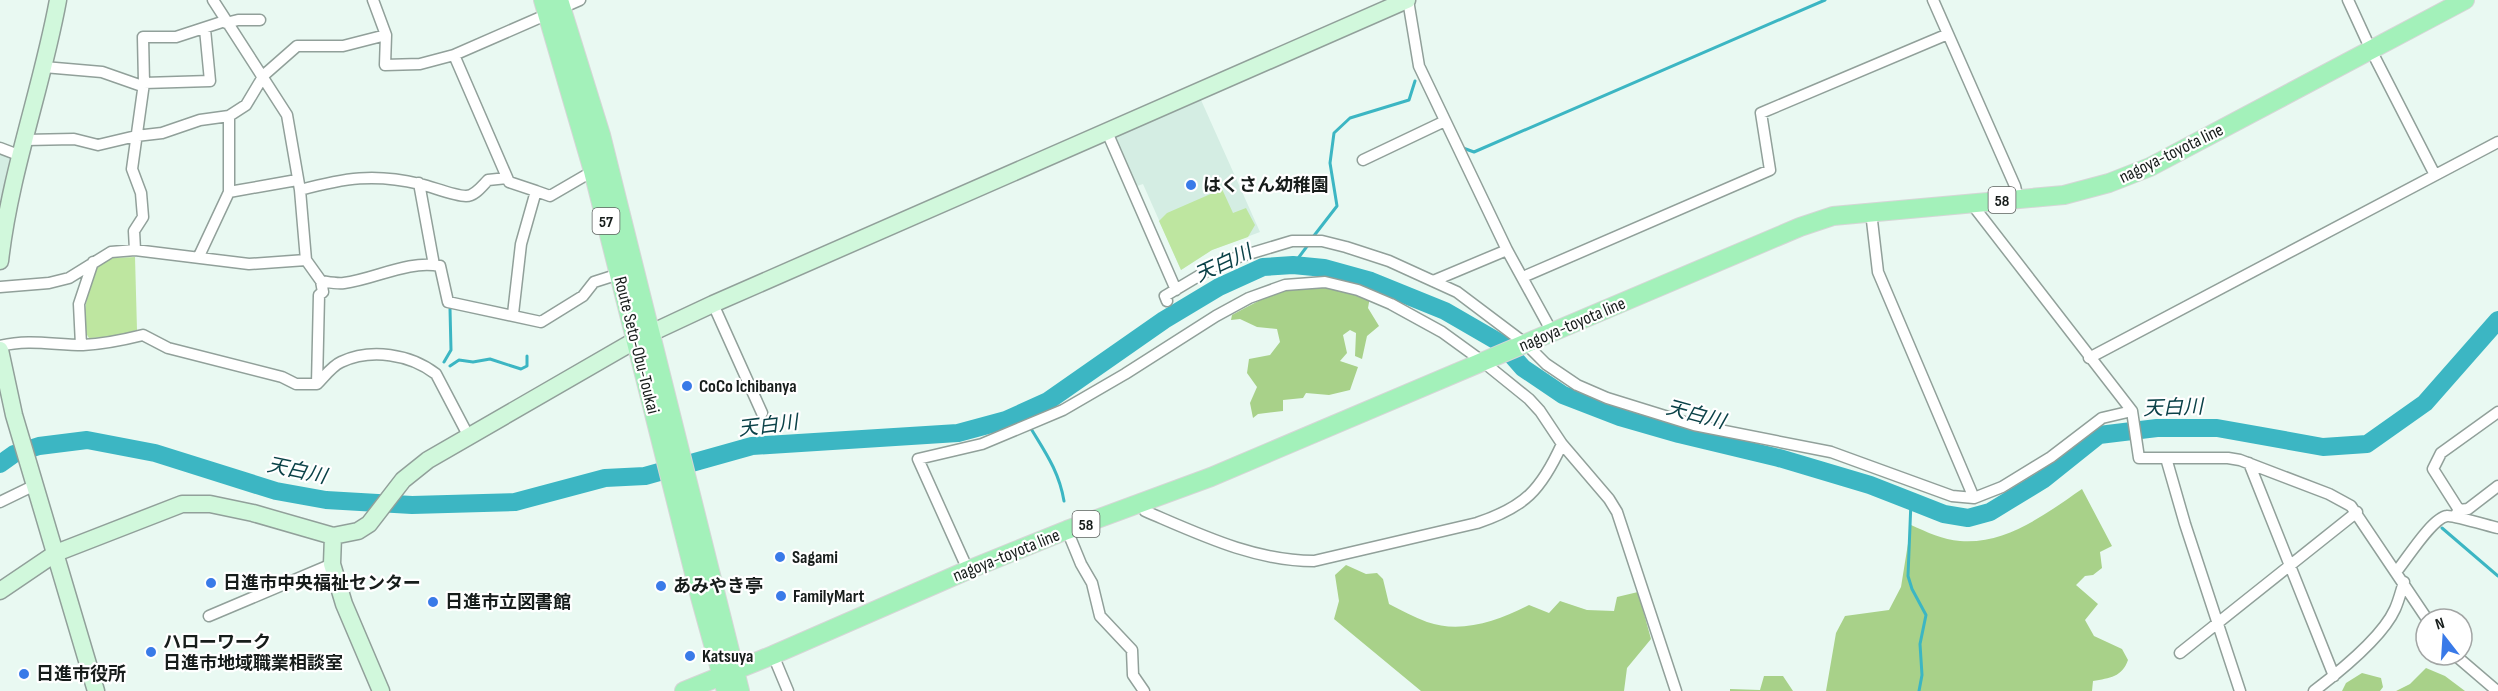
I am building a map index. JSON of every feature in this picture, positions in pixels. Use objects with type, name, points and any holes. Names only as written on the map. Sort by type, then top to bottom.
[{"type":"main road","name":"nagoya-toyota line","points":[[684,691],[728,680],[773,655],[968,570],[1067,530],[1211,477],[1800,227],[1833,216],[2064,195],[2109,183],[2150,167],[2465,0]]},
{"type":"main road","name":"Route Seto-Obu-Toukai","points":[[553,6],[619,274],[644,337]]},
{"type":"main road","name":"Route Seto-Obu-Toukai","points":[[553,6],[601,135],[644,337],[728,680],[740,691]]},
{"type":"street","points":[[0,261],[4,221],[44,67],[58,0]]},
{"type":"street","points":[[213,0],[264,75],[287,114],[294,141],[306,260],[321,281],[323,292],[319,295],[317,384]]},
{"type":"street","points":[[373,0],[386,35],[385,65],[420,64],[454,55],[553,6],[580,0]]},
{"type":"street","points":[[0,591],[56,553],[183,504],[210,504],[253,513],[333,536],[358,531],[369,524],[403,480],[428,460],[644,337],[713,304],[1407,0],[1419,66],[1507,250],[1552,332]]},
{"type":"street","points":[[1933,0],[2015,186],[2018,199]]},
{"type":"street","points":[[2348,0],[2435,175]]},
{"type":"street","points":[[135,250],[134,231],[143,217],[141,193],[132,169],[143,84],[143,37],[176,37],[226,22],[260,20]]},
{"type":"street","points":[[44,67],[102,72],[143,84],[210,81],[205,29]]},
{"type":"street","points":[[1523,278],[1770,170],[1761,113],[1948,34]]},
{"type":"street","points":[[0,148],[23,148],[74,140],[98,145],[136,136],[162,134],[200,120],[229,116],[246,105],[264,75],[297,46],[343,46],[386,35]]},
{"type":"street","points":[[454,55],[509,182],[550,196],[593,171]]},
{"type":"street","points":[[199,256],[229,192],[229,116]]},
{"type":"street","points":[[1364,160],[1445,121]]},
{"type":"street","points":[[1107,132],[1176,290]]},
{"type":"street","points":[[2089,358],[2498,142]]},
{"type":"street","points":[[229,192],[347,178],[385,178],[418,183],[467,196],[477,192],[488,180],[507,178]]},
{"type":"street","points":[[418,183],[434,265]]},
{"type":"street","points":[[513,314],[521,244],[536,191]]},
{"type":"street","points":[[1971,203],[2132,411],[2139,458],[2228,458],[2249,463],[2329,494],[2351,506],[2357,512],[2420,607]]},
{"type":"street","points":[[1871,212],[1878,272],[1974,498]]},
{"type":"street","points":[[1167,301],[1165,296],[1222,262],[1292,241],[1322,241],[1368,253],[1433,281],[1472,302],[1546,364],[1567,378],[1607,398],[1694,426],[1831,452],[1952,496],[1974,498],[2002,487],[2030,471],[2102,418],[2132,411]]},
{"type":"street","points":[[0,287],[49,283],[69,278],[111,252],[135,250],[199,256],[249,264],[306,260]]},
{"type":"street","points":[[1433,281],[1507,250]]},
{"type":"street","points":[[81,345],[79,304],[93,262]]},
{"type":"street","points":[[321,281],[343,283],[394,269],[440,266],[448,302],[513,314],[541,322],[583,296],[594,282],[619,274]]},
{"type":"street","points":[[968,570],[918,459],[982,444],[1063,410],[1099,390],[1216,316],[1269,290],[1313,281],[1338,284],[1391,304],[1442,333],[1485,360],[1529,399],[1617,512],[1676,691]]},
{"type":"street","points":[[713,304],[762,413]]},
{"type":"street","points":[[96,691],[14,415],[1,355],[22,341],[81,345],[112,343],[143,335],[168,348],[282,377],[296,384],[317,384],[339,362],[368,353],[400,357],[427,367],[436,374],[469,437]]},
{"type":"street","points":[[2498,412],[2441,453],[2433,469],[2457,513],[2498,528]]},
{"type":"street","points":[[1141,504],[1144,511],[1231,546],[1290,561],[1314,561],[1477,523],[1503,514],[1536,490],[1548,474],[1562,444]]},
{"type":"street","points":[[2166,458],[2240,691]]},
{"type":"street","points":[[2249,463],[2334,676]]},
{"type":"street","points":[[0,502],[35,485]]},
{"type":"street","points":[[2396,572],[2438,520],[2468,509],[2498,486]]},
{"type":"street","points":[[2180,652],[2357,512]]},
{"type":"street","points":[[1067,530],[1081,564],[1092,583],[1100,616],[1132,650],[1133,675],[1144,691]]},
{"type":"street","points":[[333,536],[332,564],[344,604],[381,691]]},
{"type":"street","points":[[209,616],[332,564]]},
{"type":"street","points":[[2314,691],[2334,676],[2385,624],[2394,610],[2404,582]]},
{"type":"street","points":[[773,655],[788,691]]},
{"type":"street","points":[[2469,667],[2496,691]]},
{"type":"shaded area","name":"はくさん幼稚園","points":[[1201,100],[1260,232],[1212,250],[1181,270],[1143,184],[1137,186],[1115,137]]},
{"type":"shaded area","points":[[0,154],[16,158],[0,223]]},
{"type":"green space","points":[[1222,189],[1233,213],[1246,208],[1255,225],[1248,237],[1212,250],[1181,270],[1159,221],[1167,213]]},
{"type":"green space","points":[[135,257],[137,330],[112,337],[89,338],[84,323],[88,293],[96,266],[113,258]]},
{"type":"green space","points":[[1314,283],[1370,297],[1368,308],[1379,326],[1367,336],[1362,359],[1355,356],[1356,333],[1350,330],[1343,335],[1347,353],[1340,361],[1358,367],[1350,390],[1329,395],[1306,393],[1303,398],[1283,400],[1283,411],[1258,414],[1253,418],[1250,403],[1257,387],[1247,373],[1249,359],[1270,355],[1280,342],[1277,329],[1257,327],[1240,319],[1231,320],[1232,315],[1272,295]]},
{"type":"green space","points":[[2082,489],[2112,546],[2100,552],[2102,568],[2093,575],[2085,576],[2076,585],[2098,604],[2085,620],[2094,636],[2122,649],[2128,660],[2119,673],[2110,678],[2093,681],[2092,691],[1826,691],[1836,633],[1845,616],[1889,610],[1901,587],[1911,525],[1935,535],[1960,541],[1994,538],[2025,526]]},
{"type":"green space","points":[[1346,565],[1366,574],[1377,573],[1383,579],[1389,604],[1427,622],[1453,627],[1492,621],[1529,605],[1549,613],[1560,601],[1587,610],[1614,611],[1617,597],[1638,592],[1651,639],[1627,668],[1624,691],[1421,691],[1334,619],[1339,601],[1335,575]]},
{"type":"green space","points":[[2426,668],[2445,676],[2465,691],[2396,691],[2410,684]]},
{"type":"green space","points":[[2362,673],[2381,678],[2383,687],[2380,691],[2342,691],[2346,683]]},
{"type":"green space","points":[[1764,676],[1783,676],[1793,691],[1730,691],[1730,689],[1760,690]]},
{"type":"waterway","points":[[1463,148],[1474,152],[1825,0]]},
{"type":"waterway","points":[[1313,237],[1337,206],[1330,163],[1334,133],[1350,118],[1409,100],[1415,81]]},
{"type":"waterway","points":[[1293,265],[1308,245]]},
{"type":"waterway","name":"天白川","points":[[0,464],[14,454],[39,446],[87,440],[155,453],[276,491],[326,500],[412,505],[515,502],[605,478],[645,476],[752,446],[958,433],[1006,420],[1048,401],[1164,320],[1219,287],[1263,267],[1293,265],[1324,268],[1371,281],[1445,311],[1502,344],[1523,368],[1563,395],[1620,417],[1779,458],[1870,485],[1944,514],[1968,518],[1990,512],[2044,479],[2099,435],[2157,428],[2217,428],[2323,447],[2367,444],[2425,403],[2498,320]]},
{"type":"waterway","points":[[444,362],[451,350],[450,309]]},
{"type":"waterway","points":[[450,366],[459,360],[473,362],[490,359],[521,369],[527,366],[527,356]]},
{"type":"waterway","points":[[1022,413],[1027,421]]},
{"type":"waterway","points":[[1030,427],[1055,471],[1064,501]]},
{"type":"waterway","points":[[1911,501],[1908,576],[1912,589],[1926,615],[1920,644],[1922,675],[1919,691]]},
{"type":"waterway","points":[[2442,528],[2498,576]]},
{"type":"place","name":"はくさん幼稚園","points":[[1191,185]]},
{"type":"place","name":"CoCo Ichibanya","points":[[687,386]]},
{"type":"place","name":"Sagami","points":[[780,557]]},
{"type":"place","name":"日進市中央福祉センター","points":[[211,583]]},
{"type":"place","name":"あみやき亭","points":[[661,586]]},
{"type":"place","name":"FamilyMart","points":[[781,596]]},
{"type":"place","name":"日進市立図書館","points":[[433,602]]},
{"type":"place","name":"ハローワーク 日進市地域職業相談室","points":[[151,652]]},
{"type":"place","name":"Katsuya","points":[[690,656]]},
{"type":"place","name":"日進市役所","points":[[24,674]]}]
